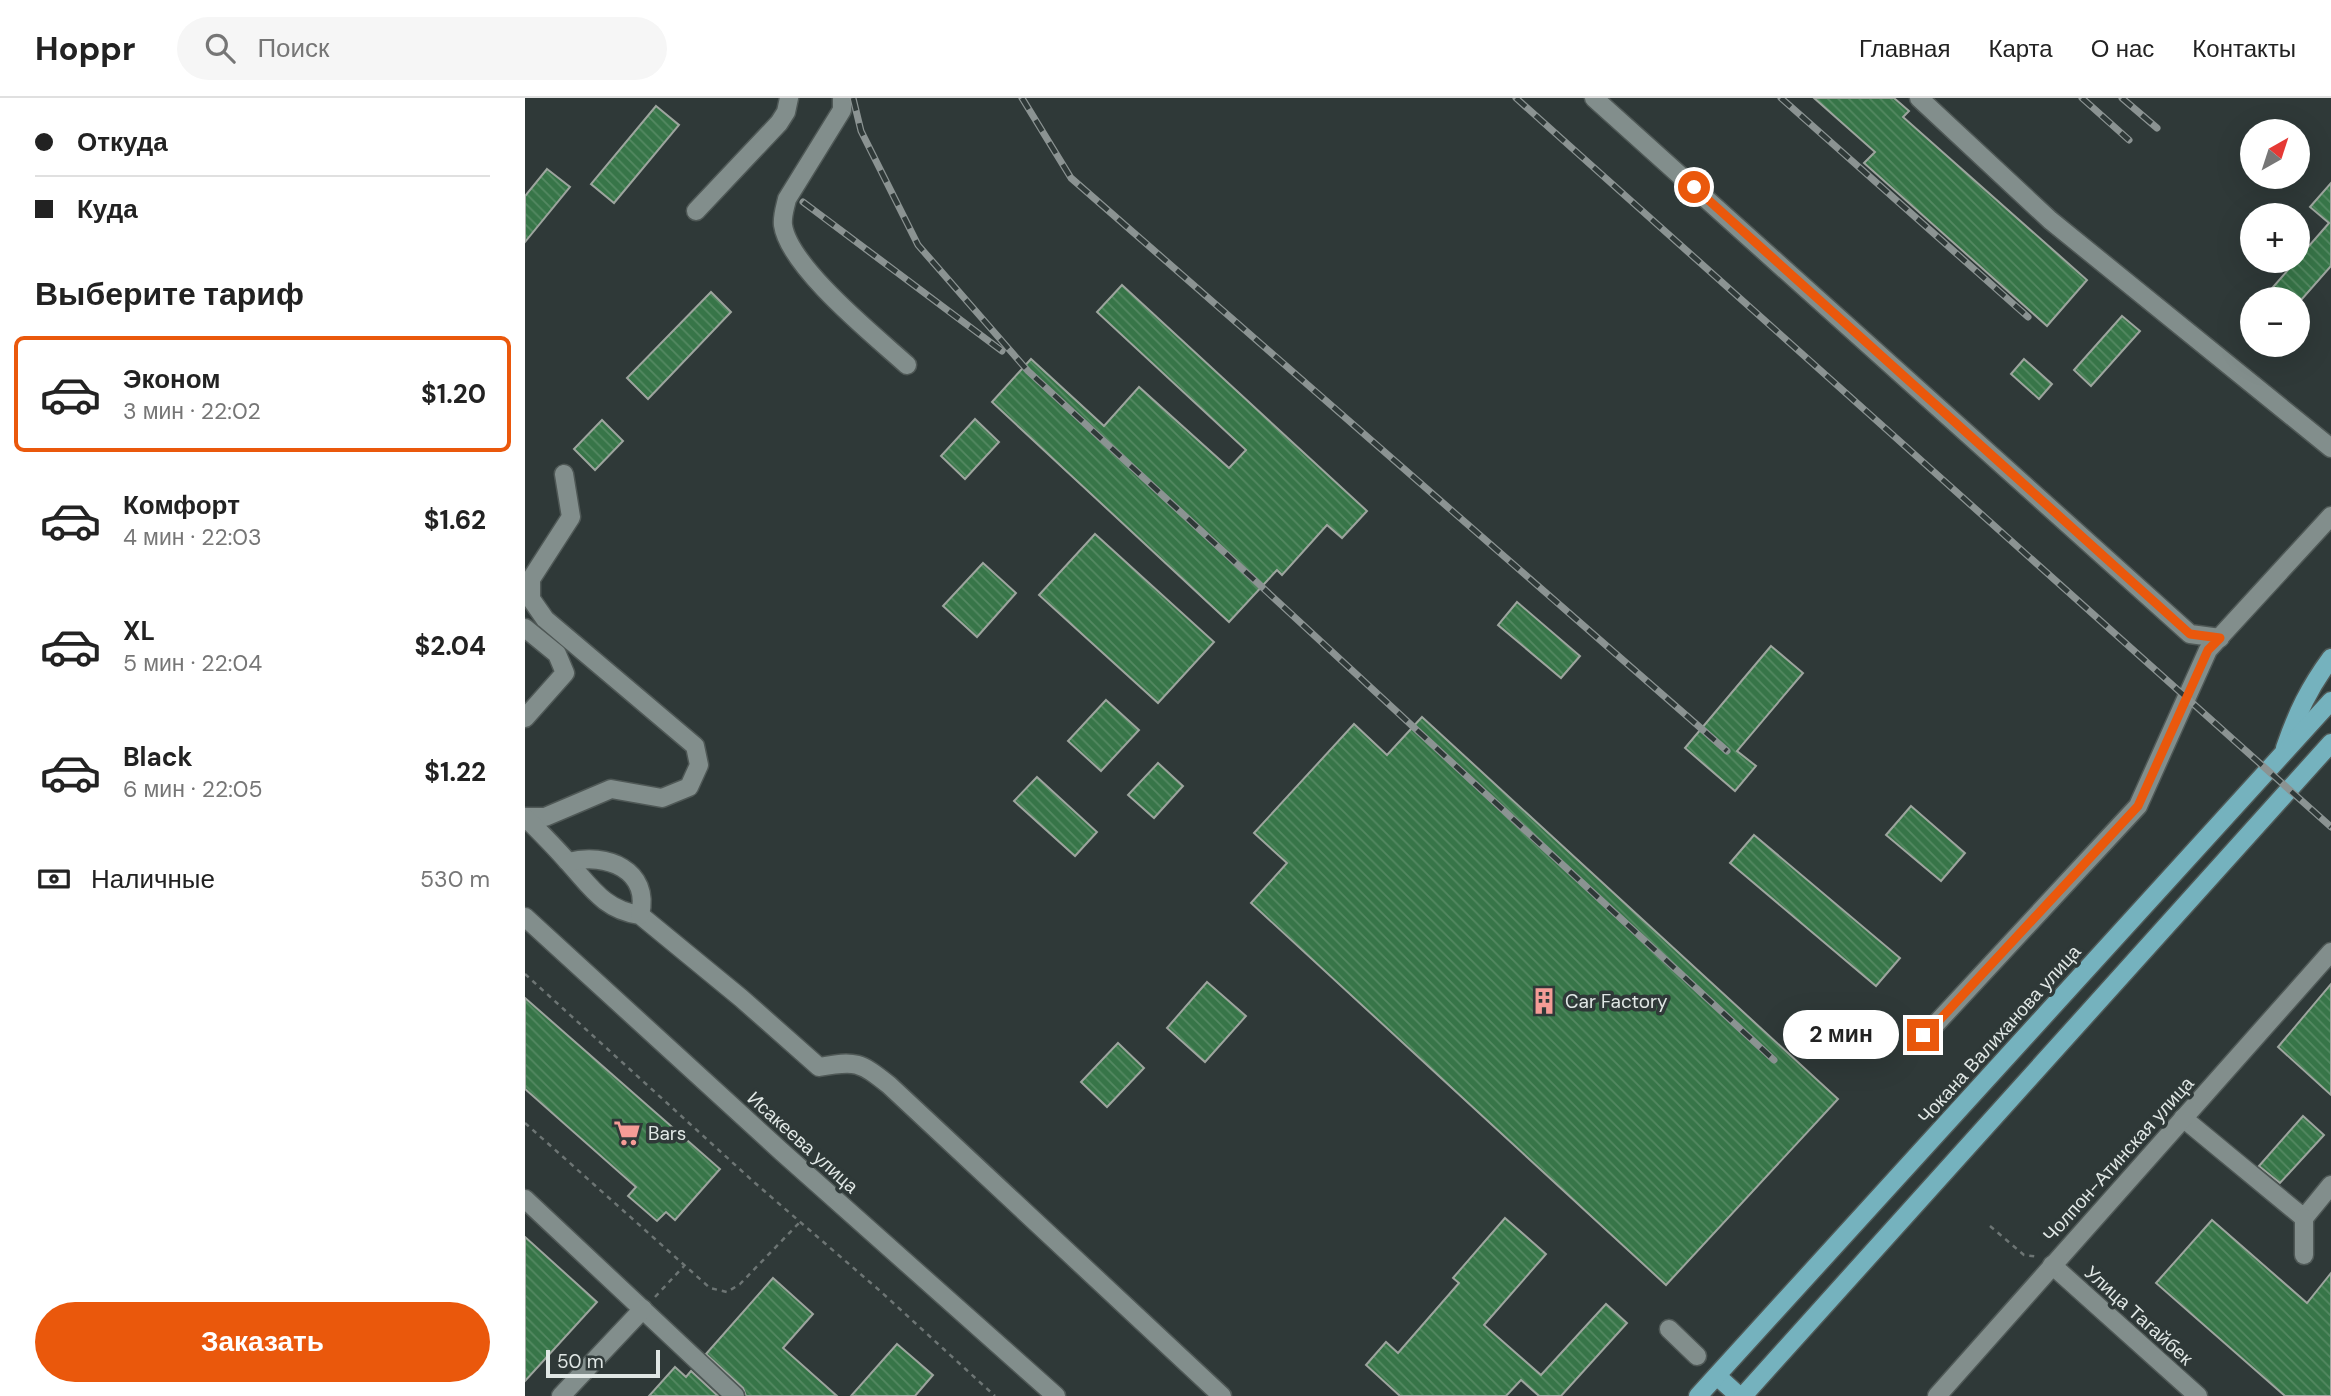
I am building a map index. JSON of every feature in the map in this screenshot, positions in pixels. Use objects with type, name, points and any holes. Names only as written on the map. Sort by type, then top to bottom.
[{"type":"main road","points":[[2283,755],[2298,710],[2314,681],[2331,659]]},
{"type":"main road","name":"Чокана Валиханова улица","points":[[1698,1396],[2331,701]]},
{"type":"main road","points":[[1717,1376],[1741,1396],[2331,743]]},
{"type":"main road","points":[[2303,774],[2331,758]]},
{"type":"street","points":[[697,211],[779,122],[786,112],[789,98]]},
{"type":"street","points":[[842,98],[842,110],[787,199],[783,212],[783,227],[799,260],[846,310],[907,365]]},
{"type":"street","points":[[1594,98],[2190,634],[2220,638]]},
{"type":"street","points":[[1919,98],[2050,220],[2331,448]]},
{"type":"street","points":[[526,818],[545,817],[611,789],[662,797],[689,787],[699,765],[695,746],[545,618],[531,599],[531,579],[571,517],[564,474]]},
{"type":"street","points":[[1923,1035],[2138,806],[2208,650],[2331,516]]},
{"type":"street","points":[[525,628],[557,654],[565,673],[525,718]]},
{"type":"street","points":[[526,818],[569,862],[594,894],[621,913],[640,915],[741,998],[819,1067],[848,1062],[867,1067],[889,1085],[1222,1396]]},
{"type":"street","points":[[569,862],[583,858],[622,866],[638,884],[642,905],[640,915]]},
{"type":"street","name":"Исакеева улица","points":[[525,917],[782,1152],[1056,1396]]},
{"type":"street","name":"Чолпон-Атинская улица","points":[[1937,1396],[2183,1118],[2329,959]]},
{"type":"street","points":[[2183,1118],[2304,1218]]},
{"type":"street","points":[[2304,1255],[2304,1218],[2331,1185]]},
{"type":"street","points":[[525,1199],[735,1396]]},
{"type":"street","name":"Улица Тагайбек","points":[[2052,1265],[2198,1396]]},
{"type":"street","points":[[561,1396],[643,1309]]},
{"type":"street","points":[[1669,1329],[1697,1356]]},
{"type":"path","points":[[525,974],[995,1396]]},
{"type":"path","points":[[525,1123],[710,1288],[727,1292],[740,1284],[800,1222]]},
{"type":"path","points":[[1990,1226],[2024,1255]]},
{"type":"path","points":[[643,1309],[684,1266]]},
{"type":"building","points":[[1814,98],[1894,98],[1909,111],[1903,117],[2087,280],[2047,326],[1864,163],[1875,152]]},
{"type":"building","points":[[656,106],[679,125],[614,203],[591,184]]},
{"type":"building","points":[[547,169],[570,187],[525,242],[525,196]]},
{"type":"building","points":[[2331,183],[2331,266],[2310,290],[2310,287],[2273,287],[2285,273],[2310,273],[2310,245],[2329,223],[2310,207]]},
{"type":"building","points":[[1122,285],[1367,511],[1342,538],[1327,525],[1282,575],[1277,570],[1229,622],[992,402],[1031,359],[1104,426],[1139,387],[1229,468],[1246,450],[1097,312]]},
{"type":"building","points":[[711,292],[731,312],[648,399],[627,378]]},
{"type":"building","points":[[2122,316],[2140,331],[2091,386],[2074,370]]},
{"type":"building","points":[[2024,359],[2052,384],[2039,399],[2011,374]]},
{"type":"building","points":[[975,419],[999,442],[965,479],[941,456]]},
{"type":"building","points":[[602,420],[623,441],[595,470],[574,449]]},
{"type":"building","points":[[1095,534],[1214,642],[1158,703],[1039,595]]},
{"type":"building","points":[[983,563],[1016,593],[977,637],[943,606]]},
{"type":"building","points":[[1517,602],[1580,656],[1561,678],[1498,625]]},
{"type":"building","points":[[1771,646],[1803,673],[1737,751],[1756,766],[1735,791],[1685,748]]},
{"type":"building","points":[[1106,700],[1139,730],[1101,771],[1068,741]]},
{"type":"building","name":"Car Factory","points":[[1422,717],[1838,1099],[1666,1285],[1251,903],[1287,863],[1254,833],[1354,724],[1387,755]]},
{"type":"building","points":[[1158,763],[1183,786],[1154,818],[1128,795]]},
{"type":"building","points":[[1037,777],[1097,832],[1075,856],[1014,801]]},
{"type":"building","points":[[1911,806],[1965,853],[1941,881],[1886,835]]},
{"type":"building","points":[[1754,835],[1900,958],[1876,986],[1730,863]]},
{"type":"building","points":[[1207,982],[1246,1016],[1205,1062],[1167,1028]]},
{"type":"building","points":[[2331,984],[2331,1095],[2278,1047]]},
{"type":"building","name":"Bars","points":[[525,998],[720,1169],[675,1220],[666,1212],[657,1221],[628,1196],[636,1187],[525,1089]]},
{"type":"building","points":[[1118,1043],[1144,1068],[1107,1107],[1081,1082]]},
{"type":"building","points":[[2303,1116],[2324,1135],[2280,1183],[2259,1166]]},
{"type":"building","points":[[1505,1218],[1546,1254],[1484,1325],[1541,1375],[1606,1304],[1627,1323],[1561,1396],[1539,1396],[1521,1380],[1506,1396],[1400,1396],[1366,1365],[1386,1342],[1398,1353],[1459,1283],[1453,1278]]},
{"type":"building","points":[[2212,1220],[2307,1303],[2331,1273],[2331,1396],[2285,1396],[2156,1283]]},
{"type":"building","points":[[525,1237],[597,1302],[525,1381]]},
{"type":"building","points":[[773,1278],[813,1314],[783,1348],[837,1396],[746,1396],[743,1388],[706,1354]]},
{"type":"building","points":[[897,1344],[933,1375],[915,1396],[851,1396]]},
{"type":"building","points":[[675,1367],[686,1377],[691,1371],[718,1396],[649,1396]]},
{"type":"railway","points":[[853,98],[861,131],[918,245],[1028,371],[1774,1060]]},
{"type":"railway","points":[[1022,98],[1071,178],[1727,751]]},
{"type":"railway","points":[[1516,98],[2331,827]]},
{"type":"railway","points":[[1781,98],[2028,317]]},
{"type":"railway","points":[[2082,98],[2129,140]]},
{"type":"railway","points":[[2122,98],[2157,128]]},
{"type":"railway","points":[[803,202],[1002,351]]},
{"type":"place","name":"Car Factory","points":[[1544,1001]]},
{"type":"place","name":"Bars","points":[[627,1133]]},
{"type":"route","points":[[1694,187],[2190,634],[2220,638],[2208,650],[2138,806],[1923,1035]]}]
